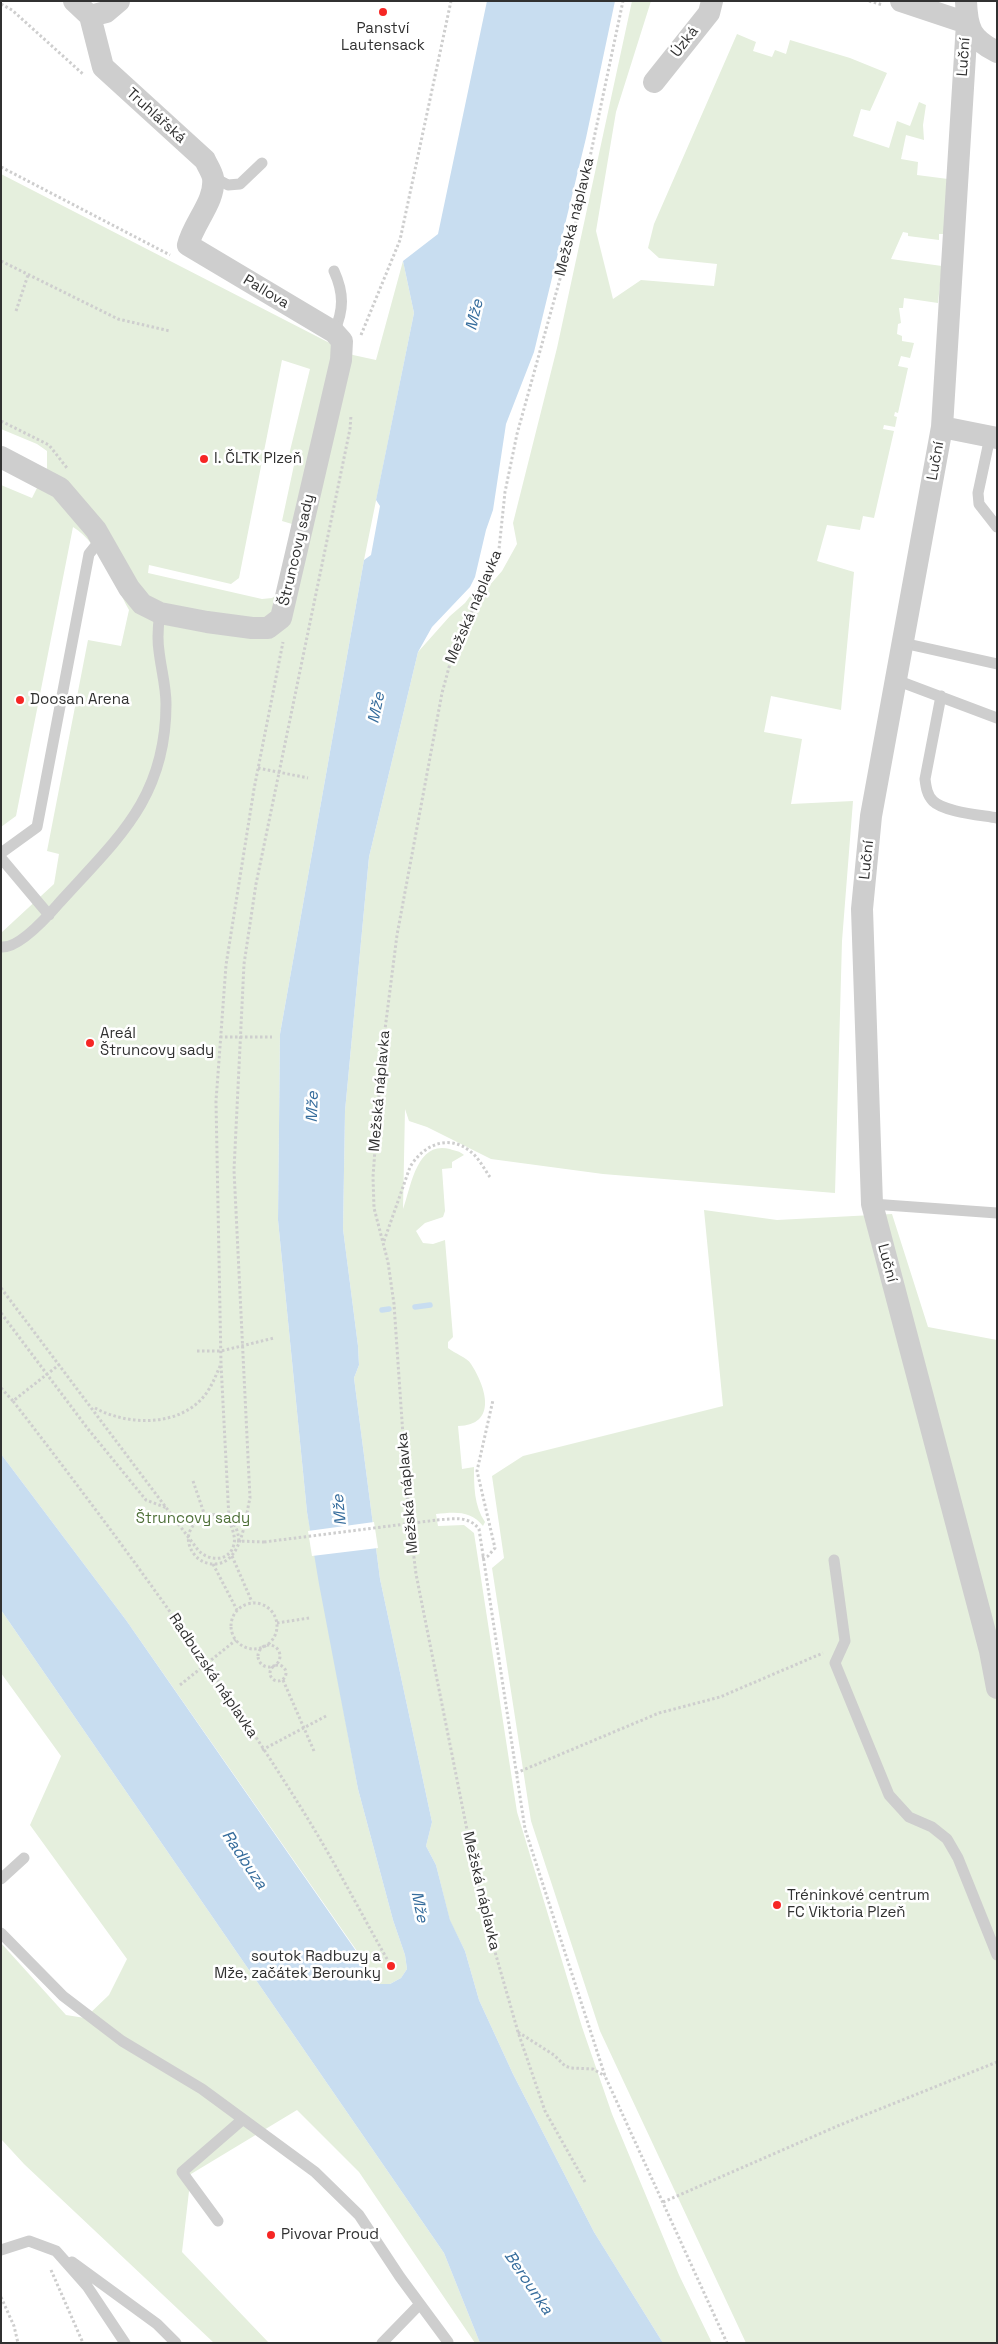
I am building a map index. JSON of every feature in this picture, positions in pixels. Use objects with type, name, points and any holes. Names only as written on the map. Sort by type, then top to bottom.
[{"type":"street","name":"Truhlářská","points":[[119,1],[106,12],[82,9],[103,67],[205,160],[213,177]]},
{"type":"street","name":"Úzká","points":[[654,82],[709,13],[712,1]]},
{"type":"street","points":[[901,1],[966,24],[979,43],[997,52]]},
{"type":"street","name":"Luční","points":[[966,1],[942,427],[871,816],[862,909],[872,1204],[993,1653],[997,1688]]},
{"type":"street","name":"Pallova","points":[[213,177],[212,194],[191,233],[188,244],[345,338]]},
{"type":"street","name":"Štruncovy sady","points":[[1,456],[60,488],[101,539],[142,604],[160,613],[207,622],[252,628],[268,628],[281,618],[345,338]]},
{"type":"street","points":[[942,427],[993,437]]},
{"type":"lane","points":[[213,177],[228,185],[240,184],[262,163]]},
{"type":"lane","points":[[334,271],[343,299],[340,319],[345,338]]},
{"type":"lane","points":[[993,437],[978,493],[980,504],[997,527]]},
{"type":"lane","points":[[1,853],[36,827],[89,554],[101,539]]},
{"type":"lane","points":[[1,947],[13,946],[49,915],[140,810],[156,775],[161,751],[166,704],[165,682],[159,653],[160,613]]},
{"type":"lane","points":[[903,644],[997,664]]},
{"type":"lane","points":[[896,680],[997,718]]},
{"type":"lane","points":[[940,696],[925,779],[927,792],[934,802],[945,807],[997,818]]},
{"type":"lane","points":[[1,858],[49,915]]},
{"type":"lane","points":[[872,1204],[997,1213]]},
{"type":"lane","points":[[834,1560],[845,1641],[835,1663],[889,1795],[909,1817],[932,1827],[947,1839],[958,1858],[997,1956]]},
{"type":"lane","points":[[1,1879],[24,1858]]},
{"type":"lane","points":[[1,1933],[63,1996],[122,2041],[202,2089],[315,2172],[359,2215],[448,2342]]},
{"type":"lane","points":[[218,2221],[182,2172],[242,2120]]},
{"type":"lane","points":[[1,2250],[29,2241],[56,2251],[156,2324],[176,2343]]},
{"type":"lane","points":[[56,2251],[87,2286],[125,2343]]},
{"type":"lane","points":[[382,2343],[420,2304]]},
{"type":"path","points":[[345,338],[400,240],[451,1]]},
{"type":"path","name":"Mežská náplavka","points":[[585,2182],[545,2111],[518,2032],[483,1910],[416,1574],[408,1509],[394,1304],[384,1241],[374,1208],[373,1176],[382,1053],[397,935],[442,693],[451,660],[499,549],[505,492],[517,434],[578,214],[623,1]]},
{"type":"path","points":[[1,4],[12,10],[86,78]]},
{"type":"path","points":[[1,261],[118,319],[170,331]]},
{"type":"path","points":[[16,311],[28,274]]},
{"type":"path","points":[[1,1288],[203,1555],[215,1559],[227,1555],[232,1550],[236,1541],[250,1498],[234,1170],[244,964],[256,884],[350,429],[351,411]]},
{"type":"path","points":[[1,421],[49,445],[71,474]]},
{"type":"path","points":[[229,1519],[215,1514],[205,1516],[196,1522],[189,1536],[193,1552],[202,1561],[213,1564],[224,1562],[232,1556],[238,1532],[229,1519],[221,1364],[216,1101],[226,965],[258,768],[284,638]]},
{"type":"path","points":[[258,768],[308,778]]},
{"type":"path","points":[[220,1036],[272,1037]]},
{"type":"path","points":[[384,1241],[410,1167],[416,1156],[426,1148],[437,1143],[450,1142],[462,1145],[472,1152],[490,1177]]},
{"type":"path","points":[[1,1313],[146,1500],[169,1509]]},
{"type":"path","points":[[197,1351],[221,1351],[274,1338]]},
{"type":"path","points":[[13,1400],[60,1364]]},
{"type":"path","points":[[92,1406],[110,1415],[127,1419],[169,1418],[194,1406],[204,1396],[221,1364]]},
{"type":"path","name":"Radbuzská náplavka","points":[[1,1388],[13,1400],[75,1481],[206,1664],[311,1824],[391,1966]]},
{"type":"path","points":[[482,1558],[488,1556],[495,1548],[477,1471],[493,1400]]},
{"type":"path","points":[[193,1481],[205,1516]]},
{"type":"path","points":[[236,1541],[264,1542],[462,1518],[471,1522],[481,1536],[482,1558],[525,1829],[605,2076],[727,2343]]},
{"type":"path","points":[[232,1556],[252,1602]]},
{"type":"path","points":[[213,1564],[237,1610]]},
{"type":"path","points":[[252,1602],[237,1610],[231,1623],[232,1633],[236,1640],[247,1648],[264,1646],[273,1646],[279,1652],[279,1660],[275,1666],[270,1672],[271,1677],[278,1682],[283,1680],[287,1673],[285,1668],[275,1666],[266,1667],[260,1663],[258,1652],[264,1646],[273,1638],[277,1623],[271,1610],[263,1604],[252,1602]]},
{"type":"path","points":[[277,1623],[309,1618]]},
{"type":"path","points":[[180,1685],[236,1640]]},
{"type":"path","points":[[516,1773],[659,1713],[720,1697],[822,1654],[845,1641]]},
{"type":"path","points":[[283,1680],[314,1751]]},
{"type":"path","points":[[262,1750],[328,1715]]},
{"type":"path","points":[[518,2032],[554,2055],[565,2066],[593,2069],[605,2076]]},
{"type":"path","points":[[662,2202],[840,2125],[997,2062]]},
{"type":"path","points":[[29,2241],[41,2254],[56,2279],[83,2343]]},
{"type":"path","points":[[1,2297],[14,2326],[18,2343]]},
{"type":"green space","points":[[632,1],[651,1],[616,112],[596,231],[613,299],[641,280],[714,286],[717,264],[659,258],[648,248],[654,224],[737,34],[756,42],[753,51],[772,57],[775,50],[786,54],[790,40],[850,58],[887,73],[870,111],[861,109],[853,136],[889,148],[897,121],[910,126],[919,102],[926,105],[923,125],[924,140],[906,135],[901,159],[918,162],[917,175],[948,179],[944,234],[939,234],[939,240],[908,236],[908,233],[903,232],[891,259],[942,266],[938,303],[904,298],[903,308],[899,308],[901,323],[898,324],[897,334],[902,336],[902,341],[914,343],[910,358],[901,356],[898,366],[908,368],[898,413],[895,412],[894,416],[897,417],[895,427],[884,425],[883,429],[894,431],[874,518],[863,516],[860,530],[827,525],[817,561],[854,572],[841,710],[771,696],[764,732],[802,739],[791,804],[853,801],[842,941],[835,1193],[603,1174],[491,1159],[427,1127],[409,1121],[405,1109],[403,1209],[412,1178],[422,1158],[429,1152],[439,1148],[450,1149],[464,1155],[452,1162],[452,1168],[442,1169],[445,1211],[443,1217],[425,1223],[416,1231],[423,1243],[433,1244],[445,1240],[453,1337],[448,1342],[448,1348],[467,1359],[471,1364],[481,1383],[485,1403],[484,1412],[479,1419],[471,1424],[458,1426],[462,1469],[474,1467],[477,1503],[485,1522],[483,1526],[473,1517],[462,1513],[443,1513],[436,1514],[438,1526],[464,1525],[474,1533],[517,1812],[582,2027],[612,2114],[679,2275],[712,2343],[663,2343],[594,2232],[513,2074],[479,2000],[465,1951],[450,1921],[436,1865],[426,1846],[432,1822],[380,1579],[354,1378],[359,1365],[358,1346],[343,1229],[345,1111],[369,857],[418,652],[450,616],[465,603],[477,587],[469,609],[502,571],[517,544],[513,523],[557,348]]},
{"type":"green space","points":[[1,174],[353,355],[376,360],[403,261],[414,313],[364,560],[280,1034],[278,1220],[307,1512],[358,1789],[393,1920],[405,1955],[407,1969],[401,1978],[390,1984],[380,1984],[126,1620],[1,1454],[1,933],[54,884],[59,854],[47,851],[88,640],[121,646],[129,610],[99,554],[83,535],[73,527],[16,816],[1,827],[1,485],[32,498],[47,468],[47,451],[37,444],[1,429]],"holes":[[[282,360],[310,369],[287,463],[294,465],[282,521],[292,524],[278,594],[272,598],[262,599],[148,573],[149,565],[231,584],[239,578]]]},
{"type":"green space","name":"Tréninkové centrum FC Viktoria Plzeň","points":[[704,1210],[777,1220],[892,1214],[928,1327],[997,1340],[997,2343],[746,2343],[600,2031],[531,1821],[492,1568],[504,1558],[492,1476],[523,1456],[723,1406]]},
{"type":"green space","points":[[1,1610],[444,2253],[480,2343],[475,2343],[359,2172],[297,2110],[191,2174],[182,2252],[269,2343],[214,2343],[24,2164],[1,2139],[1,1943],[66,2015],[85,2018],[109,1995],[127,1959],[30,1825],[61,1756],[1,1673]]},
{"type":"water","points":[[487,1],[615,1],[586,138],[534,352],[506,424],[493,510],[486,530],[475,577],[470,587],[432,627],[418,652],[369,857],[345,1111],[343,1229],[358,1346],[359,1365],[354,1378],[380,1579],[432,1822],[426,1846],[436,1865],[450,1920],[465,1951],[479,2000],[513,2074],[594,2232],[663,2343],[480,2343],[444,2253],[1,1610],[1,1454],[126,1620],[379,1984],[390,1984],[401,1978],[407,1969],[405,1955],[393,1920],[358,1789],[307,1512],[278,1220],[280,1034],[364,560],[371,555],[380,506],[376,500],[414,313],[403,261],[438,234]]},
{"type":"pier","points":[[374,1522],[378,1548],[312,1556],[308,1531]]},
{"type":"waterway","points":[[415,1307],[430,1305]]},
{"type":"waterway","points":[[382,1310],[389,1309]]},
{"type":"place","name":"Panství Lautensack","points":[[383,12]]},
{"type":"place","name":"I. ČLTK Plzeň","points":[[204,459]]},
{"type":"place","name":"Doosan Arena","points":[[20,700]]},
{"type":"place","name":"Areál Štruncovy sady","points":[[90,1043]]},
{"type":"place","name":"Tréninkové centrum FC Viktoria Plzeň","points":[[777,1905]]},
{"type":"place","name":"soutok Radbuzy a Mže, začátek Berounky","points":[[391,1966]]},
{"type":"place","name":"Pivovar Proud","points":[[271,2235]]},
{"type":"water label","name":"Mže","points":[[475,315]]},
{"type":"water label","name":"Mže","points":[[377,708]]},
{"type":"water label","name":"Mže","points":[[313,1107]]},
{"type":"water label","name":"Mže","points":[[340,1510]]},
{"type":"water label","name":"Radbuza","points":[[244,1860]]},
{"type":"water label","name":"Mže","points":[[419,1907]]},
{"type":"water label","name":"Berounka","points":[[528,2283]]}]
